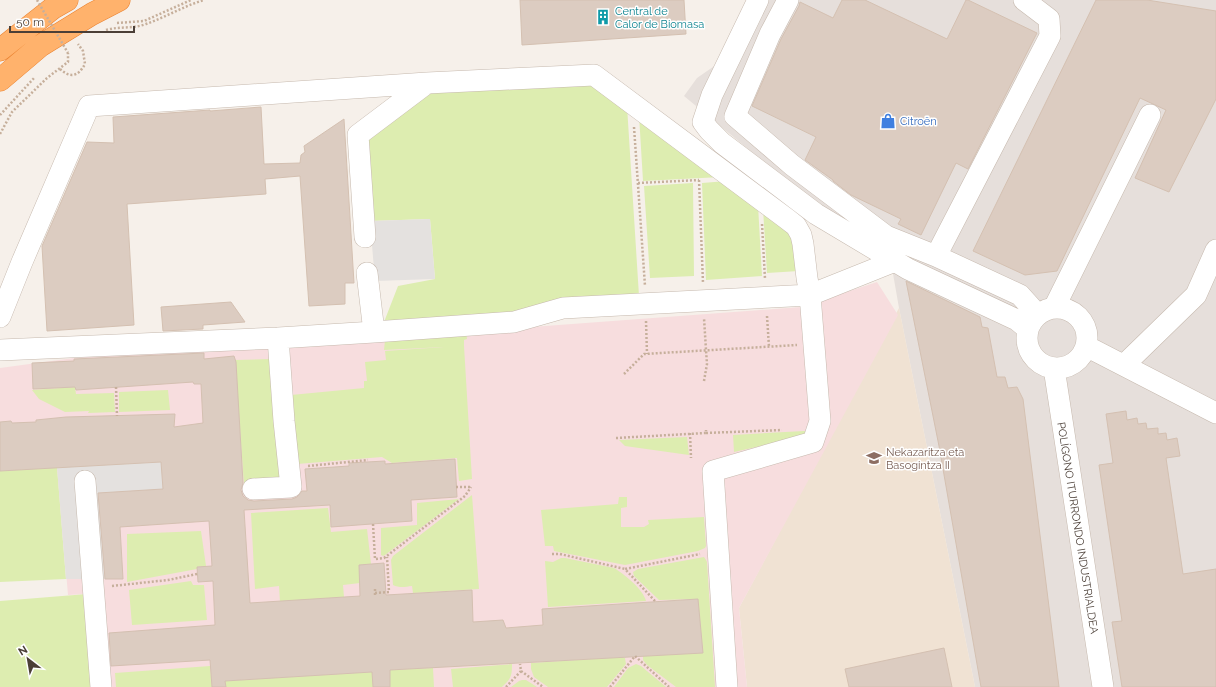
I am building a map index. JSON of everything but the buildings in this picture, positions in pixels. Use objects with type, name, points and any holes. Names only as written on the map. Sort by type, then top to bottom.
[{"type":"highway","points":[[0,50],[53,8],[67,0]]},
{"type":"highway","points":[[0,80],[40,46],[92,14],[119,0]]},
{"type":"street","points":[[758,0],[712,95],[703,122],[709,130],[722,143],[816,214],[908,269],[1017,320],[1040,318],[1061,308],[1071,311],[1079,317],[1085,325],[1088,335],[1084,354],[1078,361],[1069,366],[1060,369],[1054,368],[1041,364],[1034,358],[1029,349],[1027,339],[1040,318],[1150,115]]},
{"type":"street","points":[[788,0],[767,41],[735,116],[792,165],[886,236],[936,256],[1020,295],[1040,318]]},
{"type":"street","points":[[936,256],[1050,36],[1049,19],[1024,0]]},
{"type":"street","points":[[0,317],[89,106],[427,83],[594,75],[796,226],[801,235],[803,244],[810,295],[820,422],[813,442],[713,471],[727,687]]},
{"type":"street","points":[[365,237],[358,135],[427,83]]},
{"type":"street","points":[[1124,365],[1196,295],[1216,250]]},
{"type":"street","points":[[0,350],[278,338],[374,332],[514,322],[563,308],[810,295],[895,261]]},
{"type":"street","points":[[367,273],[374,332]]},
{"type":"street","points":[[254,489],[291,487],[284,421],[278,338]]},
{"type":"street","points":[[1086,346],[1216,413]]},
{"type":"street","name":"POLÍGONO ITURRONDO INDUSTRIALDEA","points":[[1054,368],[1103,687]]},
{"type":"street","points":[[85,481],[101,687]]},
{"type":"path","points":[[0,134],[12,112],[46,78],[68,62],[68,53],[37,0]]},
{"type":"path","points":[[114,24],[144,21],[191,0]]},
{"type":"path","points":[[104,30],[116,27],[136,27],[204,0]]},
{"type":"path","points":[[60,68],[66,74],[73,75],[82,71],[85,64],[83,52],[77,42]]},
{"type":"path","points":[[65,50],[70,46]]},
{"type":"path","points":[[0,115],[37,75]]},
{"type":"path","points":[[632,103],[646,304],[647,354]]},
{"type":"path","points":[[638,183],[698,180],[707,364],[704,381]]},
{"type":"path","points":[[761,200],[769,347]]},
{"type":"path","points":[[624,374],[644,354],[804,345]]},
{"type":"path","points":[[116,388],[117,416]]},
{"type":"path","points":[[616,438],[706,432],[784,430]]},
{"type":"path","points":[[690,433],[691,458]]},
{"type":"path","points":[[289,468],[368,460]]},
{"type":"path","points":[[375,559],[384,558],[387,556],[465,496],[471,487],[456,487]]},
{"type":"path","points":[[373,524],[375,563]]},
{"type":"path","points":[[552,554],[560,554],[625,569],[701,554]]},
{"type":"path","points":[[375,589],[375,594],[389,592],[387,556]]},
{"type":"path","points":[[625,569],[655,601]]},
{"type":"path","points":[[93,585],[106,586],[168,580],[197,574]]},
{"type":"path","points":[[610,687],[635,656],[669,687]]},
{"type":"path","points":[[520,664],[521,671],[542,687]]},
{"type":"path","points":[[506,687],[521,671]]},
{"type":"shaded area","points":[[761,0],[1216,0],[1216,687],[975,687],[892,268],[684,96],[697,78],[723,60]]},
{"type":"shaded area","points":[[430,219],[435,279],[375,281],[370,221]]},
{"type":"shaded area","points":[[877,282],[898,315],[739,608],[747,687],[95,687],[87,594],[68,595],[57,467],[0,471],[0,368],[74,358],[466,332],[801,307]]},
{"type":"shaded area","name":"Nekazaritza eta Basogintza II","points":[[899,308],[975,687],[747,687],[739,608]]},
{"type":"shaded area","points":[[161,462],[163,489],[98,493],[105,579],[66,579],[57,467]]},
{"type":"green space","points":[[592,78],[627,106],[639,296],[511,313],[384,322],[398,286],[435,279],[430,219],[370,221],[364,139],[432,89]]},
{"type":"green space","points":[[639,115],[721,177],[643,181]]},
{"type":"green space","points":[[727,181],[758,205],[762,276],[706,280],[702,183]]},
{"type":"green space","points":[[693,183],[694,276],[650,278],[644,186]]},
{"type":"green space","points":[[763,209],[789,229],[799,271],[767,273]]},
{"type":"green space","points":[[466,332],[467,339],[464,340],[464,346],[472,479],[459,481],[457,458],[392,463],[382,457],[297,464],[291,395],[364,388],[364,381],[367,381],[365,362],[386,360],[385,351],[444,347],[384,350],[385,340]]},
{"type":"green space","points":[[271,359],[283,483],[244,485],[235,360]]},
{"type":"green space","points":[[75,387],[76,394],[114,393],[115,412],[65,412],[39,399],[32,390]]},
{"type":"green space","points":[[168,390],[170,410],[119,412],[119,392]]},
{"type":"green space","points":[[807,431],[805,436],[734,452],[733,435]]},
{"type":"green space","points":[[687,437],[689,455],[625,446],[619,440]]},
{"type":"green space","points":[[57,467],[66,579],[0,582],[0,471]]},
{"type":"green space","points":[[472,495],[479,589],[413,593],[412,586],[400,587],[393,585],[391,560],[393,556]]},
{"type":"green space","points":[[619,497],[627,497],[627,507],[621,508],[621,527],[644,527],[649,524],[648,520],[704,517],[705,548],[698,551],[625,565],[554,551],[553,546],[545,546],[541,510],[618,504]]},
{"type":"green space","points":[[459,499],[385,555],[381,555],[381,528],[417,525],[417,503]]},
{"type":"green space","points":[[328,508],[331,532],[367,529],[371,564],[359,565],[360,583],[343,585],[344,597],[280,602],[279,586],[255,589],[251,513]]},
{"type":"green space","points":[[201,531],[206,566],[127,582],[127,534]]},
{"type":"green space","points":[[704,557],[707,562],[715,687],[676,687],[647,665],[643,660],[643,656],[703,652],[698,599],[659,600],[634,576],[633,572],[638,569]]},
{"type":"green space","points":[[561,558],[614,568],[628,578],[637,587],[646,601],[548,607],[545,561],[553,562]]},
{"type":"green space","points":[[191,581],[193,585],[204,585],[207,620],[132,625],[129,590]]},
{"type":"green space","points":[[87,594],[95,687],[0,687],[0,601]]},
{"type":"green space","points":[[625,658],[626,664],[607,687],[548,687],[534,677],[531,669],[531,663]]},
{"type":"green space","points":[[512,664],[512,672],[510,677],[502,687],[453,687],[451,669]]},
{"type":"green space","points":[[636,664],[641,666],[666,687],[614,687],[628,668]]},
{"type":"green space","points":[[210,666],[212,687],[116,687],[115,673]]},
{"type":"green space","points":[[433,668],[434,687],[390,687],[390,670]]},
{"type":"green space","points":[[372,672],[373,687],[226,687],[225,681]]},
{"type":"green space","points":[[522,680],[526,680],[537,687],[511,687]]},
{"type":"place","name":"Central de Calor de Biomasa","points":[[603,17]]},
{"type":"place","name":"Citroën","points":[[888,121]]},
{"type":"place","name":"Nekazaritza eta Basogintza II","points":[[874,458]]}]
